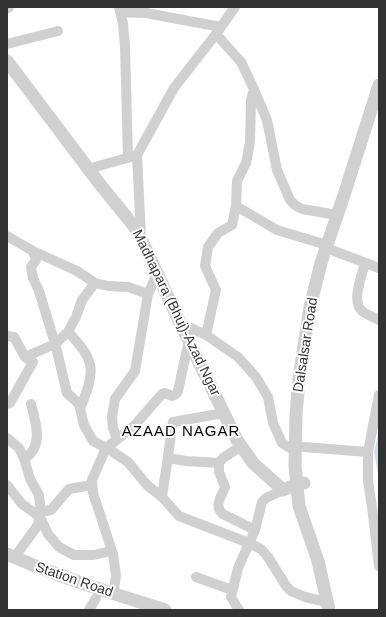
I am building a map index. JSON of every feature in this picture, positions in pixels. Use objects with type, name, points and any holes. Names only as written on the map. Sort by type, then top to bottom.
[{"type":"street","points":[[88,169],[133,157],[174,88],[235,7]]},
{"type":"street","points":[[141,239],[123,24],[120,10],[146,13],[219,30],[241,62],[267,120],[277,170],[290,200],[302,209],[337,215]]},
{"type":"street","points":[[7,44],[58,31]]},
{"type":"street","name":"Madhapara (Bhuj)-Azad Ngar","points":[[7,61],[88,169],[137,230],[180,323],[241,446],[253,463],[283,490]]},
{"type":"street","name":"Dalsalsar Road","points":[[331,248],[337,215],[379,85]]},
{"type":"street","points":[[206,335],[216,290],[205,266],[208,247],[218,233],[232,224],[236,206],[237,181],[246,163],[250,142],[251,100],[254,89]]},
{"type":"street","name":"Dalsalsar Road","points":[[328,606],[318,561],[299,506],[302,484],[296,415],[299,379],[310,307],[321,263],[331,248],[379,116]]},
{"type":"street","points":[[236,206],[277,230],[331,248],[379,268]]},
{"type":"street","points":[[7,236],[33,251],[77,271],[95,283],[108,286],[128,287],[148,294]]},
{"type":"street","points":[[33,251],[36,260],[31,267],[33,278],[39,291],[55,344],[67,393],[79,404],[84,425],[93,441],[128,462],[148,485],[162,497],[179,516],[261,549],[291,591],[328,606]]},
{"type":"street","points":[[365,263],[357,299],[360,308],[363,311],[379,320]]},
{"type":"street","points":[[117,439],[113,428],[112,417],[115,399],[136,371],[148,294],[157,274]]},
{"type":"street","points":[[25,357],[55,344],[68,332],[76,317],[82,300],[95,283]]},
{"type":"street","points":[[180,323],[206,335],[238,356],[256,377],[268,397],[273,423],[282,443],[300,449],[368,452]]},
{"type":"street","points":[[68,332],[81,346],[90,362],[90,383],[80,409]]},
{"type":"street","points":[[7,336],[14,336],[25,357],[33,362],[10,403],[7,404]]},
{"type":"street","points":[[113,594],[116,576],[111,549],[93,493],[92,480],[106,448],[134,426],[162,394],[166,393],[172,396],[176,394],[178,391],[189,340]]},
{"type":"street","points":[[379,395],[368,452],[368,481],[379,566]]},
{"type":"street","points":[[24,459],[30,456],[36,444],[37,427],[31,404]]},
{"type":"street","points":[[162,497],[174,422],[224,413]]},
{"type":"street","points":[[7,438],[19,448],[24,459],[30,479],[39,495],[40,515],[38,526],[9,559]]},
{"type":"street","points":[[241,446],[223,458],[219,463],[219,472],[225,487],[218,507],[219,511],[223,514],[255,530]]},
{"type":"street","points":[[168,458],[186,461],[219,463]]},
{"type":"street","points":[[239,610],[231,597],[232,590],[238,568],[255,530],[262,502],[266,498],[283,490],[302,484]]},
{"type":"street","name":"Dalsalsar Road","points":[[302,484],[325,556],[338,610]]},
{"type":"street","points":[[7,485],[22,504],[40,515],[48,534],[59,548],[74,554],[94,555],[107,552],[111,549]]},
{"type":"street","points":[[40,515],[51,510],[69,489],[92,485]]},
{"type":"street","points":[[216,530],[223,514]]},
{"type":"street","name":"Station Road","points":[[9,559],[164,610]]},
{"type":"street","name":"Station Road","points":[[9,559],[20,570],[96,598],[135,610]]},
{"type":"street","points":[[196,577],[232,590]]},
{"type":"street","points":[[89,610],[96,598]]},
{"type":"water","points":[[379,429],[379,478],[374,452]]},
{"type":"district","name":"AZAAD NAGAR","points":[[181,432]]}]
